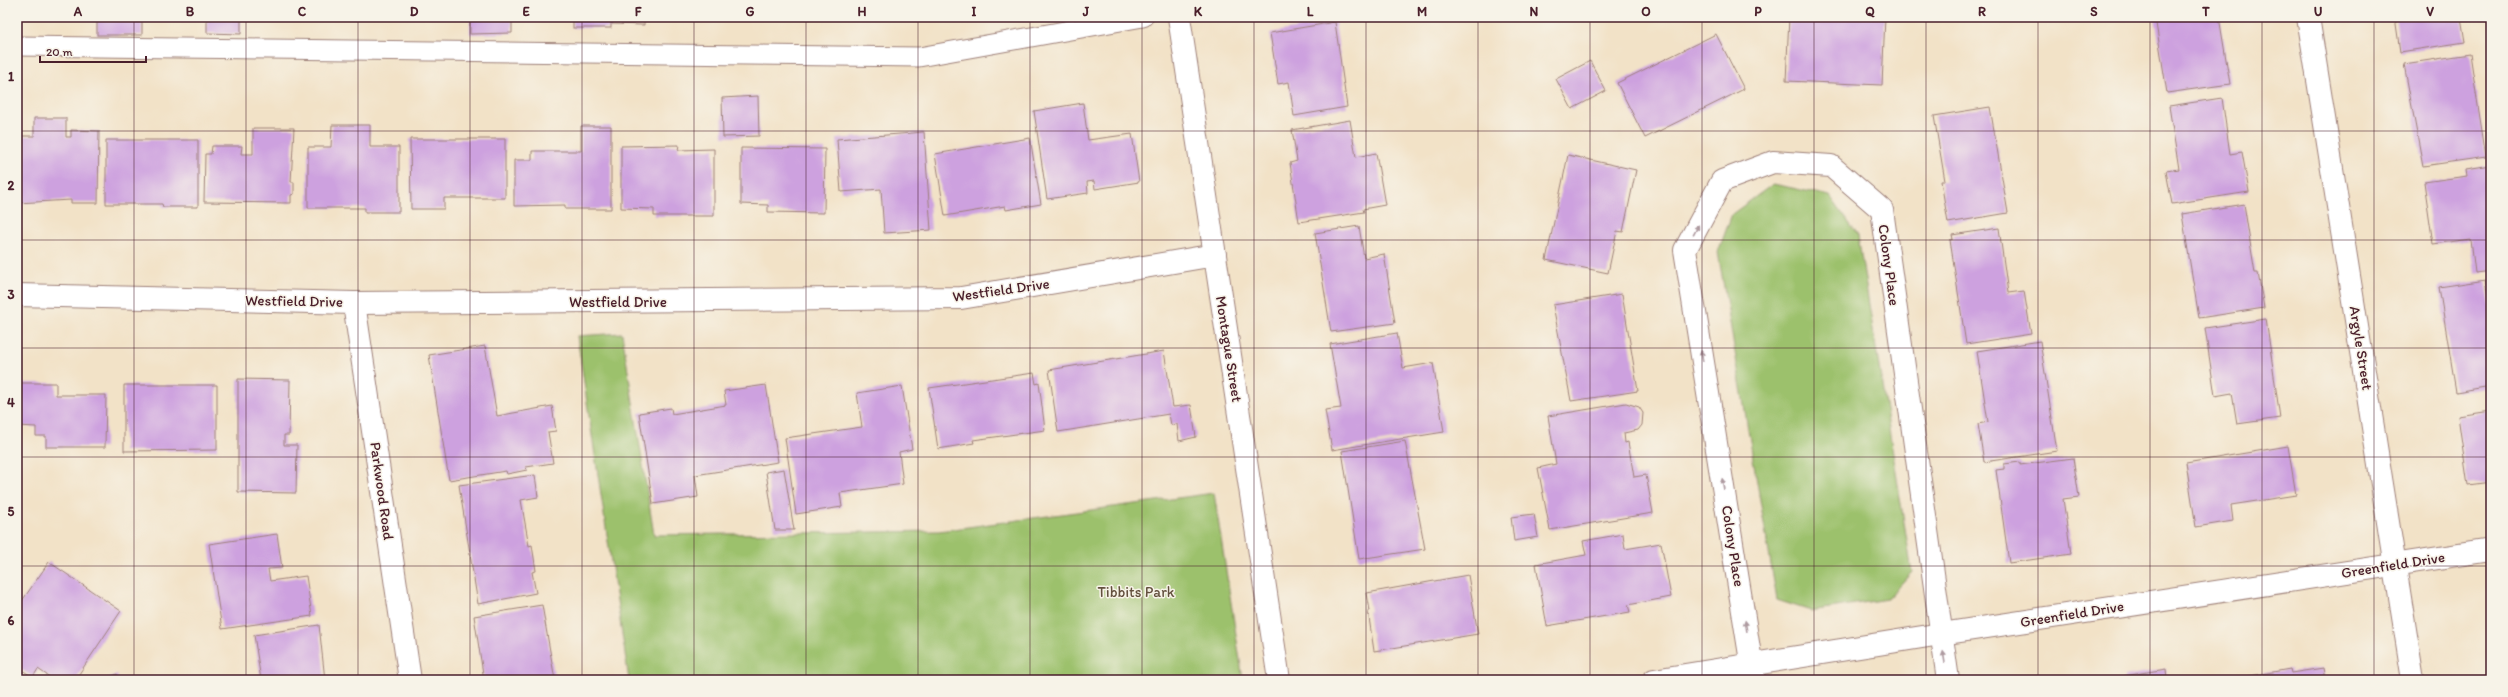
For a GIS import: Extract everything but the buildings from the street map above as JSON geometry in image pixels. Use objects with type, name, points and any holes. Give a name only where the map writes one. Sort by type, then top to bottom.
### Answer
[{"type":"street","name":"Montague Street","points":[[1179,17],[1279,680]]},
{"type":"street","name":"Argyle Street","points":[[2308,17],[2413,680]]},
{"type":"street","name":"Colony Place","points":[[1753,672],[1685,250],[1722,181],[1773,162],[1831,166],[1882,210],[1948,680]]},
{"type":"street","name":"Westfield Drive","points":[[17,295],[354,303],[961,298],[1215,255]]},
{"type":"street","name":"Parkwood Road","points":[[354,303],[410,680]]},
{"type":"street","name":"Greenfield Drive","points":[[1654,680],[1753,672],[1941,634],[2491,550]]},
{"type":"lane","points":[[17,46],[919,57],[1143,17]]},
{"type":"green space","points":[[1773,184],[1830,196],[1858,236],[1912,572],[1887,599],[1811,611],[1777,600],[1718,252],[1732,214]]},
{"type":"green space","name":"Tibbits Park","points":[[622,333],[654,535],[939,531],[1214,493],[1243,680],[629,680],[577,336]]}]
